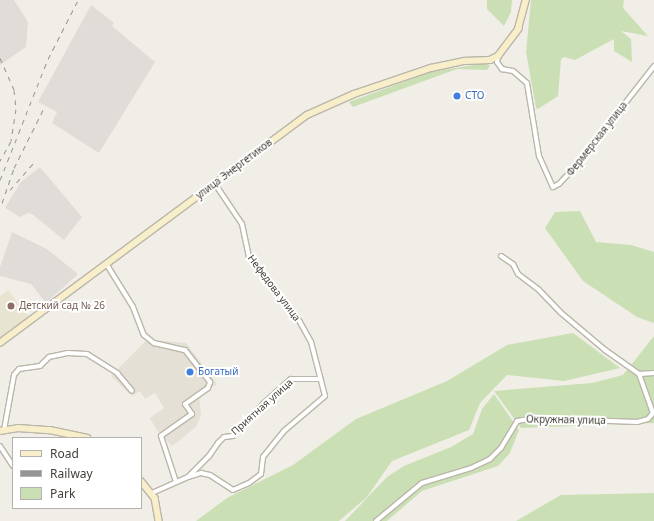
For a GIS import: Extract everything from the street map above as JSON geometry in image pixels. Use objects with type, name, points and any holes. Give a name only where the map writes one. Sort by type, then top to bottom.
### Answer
[{"type":"main road","points":[[498,59],[518,29],[526,0]]},
{"type":"main road","name":"улица Энергетиков","points":[[0,343],[313,112],[354,94],[431,68],[464,61],[498,59]]},
{"type":"main road","points":[[2,430],[18,428],[50,430],[82,437]]},
{"type":"main road","points":[[142,482],[152,493],[159,521]]},
{"type":"street","name":"Фермерская улица","points":[[498,59],[502,69],[513,71],[522,76],[527,83],[539,156],[553,187],[559,184],[576,166],[654,66]]},
{"type":"street","name":"Нефедова улица","points":[[188,477],[201,473],[210,475],[233,490],[249,483],[261,474],[263,457],[284,430],[325,396],[319,379],[308,335],[300,322],[249,258],[242,224],[215,184]]},
{"type":"street","points":[[501,256],[513,264],[518,274],[539,290],[566,317],[605,350],[639,374],[654,373]]},
{"type":"street","points":[[107,265],[133,307],[144,335],[154,343],[186,350],[210,382],[208,388],[185,404],[192,414],[161,436],[176,482]]},
{"type":"street","points":[[2,430],[14,375],[19,369],[40,366],[49,357],[68,353],[87,354],[117,373],[132,391]]},
{"type":"street","name":"Окружная улица","points":[[376,521],[422,483],[471,468],[490,459],[501,448],[517,421],[536,418],[636,422],[652,417],[653,413],[639,374]]},
{"type":"street","name":"Приятная улица","points":[[152,493],[188,477],[209,456],[224,437],[233,436],[264,403],[291,378],[306,378],[314,381],[319,379]]},
{"type":"street","points":[[0,446],[12,464]]},
{"type":"shaded area","points":[[0,0],[14,0],[28,22],[26,47],[0,65]]},
{"type":"shaded area","points":[[91,5],[114,23],[112,26],[155,62],[99,153],[52,123],[57,112],[38,102]]},
{"type":"shaded area","points":[[40,167],[82,217],[64,240],[32,214],[28,213],[20,217],[5,208],[20,183]]},
{"type":"shaded area","points":[[12,232],[47,249],[78,274],[46,303],[31,284],[0,276],[0,267]]},
{"type":"shaded area","name":"Детский сад № 26","points":[[8,290],[29,317],[0,339],[0,296]]},
{"type":"shaded area","points":[[154,340],[186,343],[217,384],[199,396],[201,415],[196,427],[172,446],[156,429],[150,418],[164,408],[155,393],[145,399],[140,391],[132,396],[111,376],[145,342]]},
{"type":"green space","points":[[487,0],[512,0],[511,12],[504,26],[487,9]]},
{"type":"green space","points":[[531,0],[624,0],[623,8],[648,36],[621,31],[631,39],[632,62],[614,51],[614,39],[575,60],[564,57],[561,59],[558,96],[538,109],[536,108],[526,52]]},
{"type":"green space","points":[[486,63],[490,66],[487,70],[457,69],[353,107],[349,102],[430,72]]},
{"type":"green space","points":[[580,211],[596,242],[631,245],[654,252],[654,323],[637,317],[583,281],[545,228],[555,212]]},
{"type":"green space","points":[[573,333],[620,368],[564,381],[507,375],[480,403],[469,430],[392,461],[367,497],[339,521],[196,521],[227,498],[293,465],[356,419],[447,381],[507,345]]},
{"type":"green space","points":[[654,336],[654,423],[521,428],[494,391],[592,383],[623,375]]},
{"type":"green space","points":[[494,394],[519,430],[510,453],[498,466],[422,491],[387,521],[345,521],[387,477],[404,466],[451,447],[473,434],[482,409]]},
{"type":"green space","points":[[654,493],[654,521],[516,521],[561,495]]},
{"type":"railway","points":[[0,180],[48,59],[78,0]]},
{"type":"railway","points":[[0,58],[14,90],[16,109],[11,141],[0,161]]},
{"type":"railway","points":[[2,203],[14,168],[45,106]]},
{"type":"railway","points":[[10,190],[34,162]]},
{"type":"place","name":"СТО","points":[[457,96]]},
{"type":"place","name":"Детский сад № 26","points":[[11,306]]},
{"type":"place","name":"Богатый","points":[[190,372]]}]
